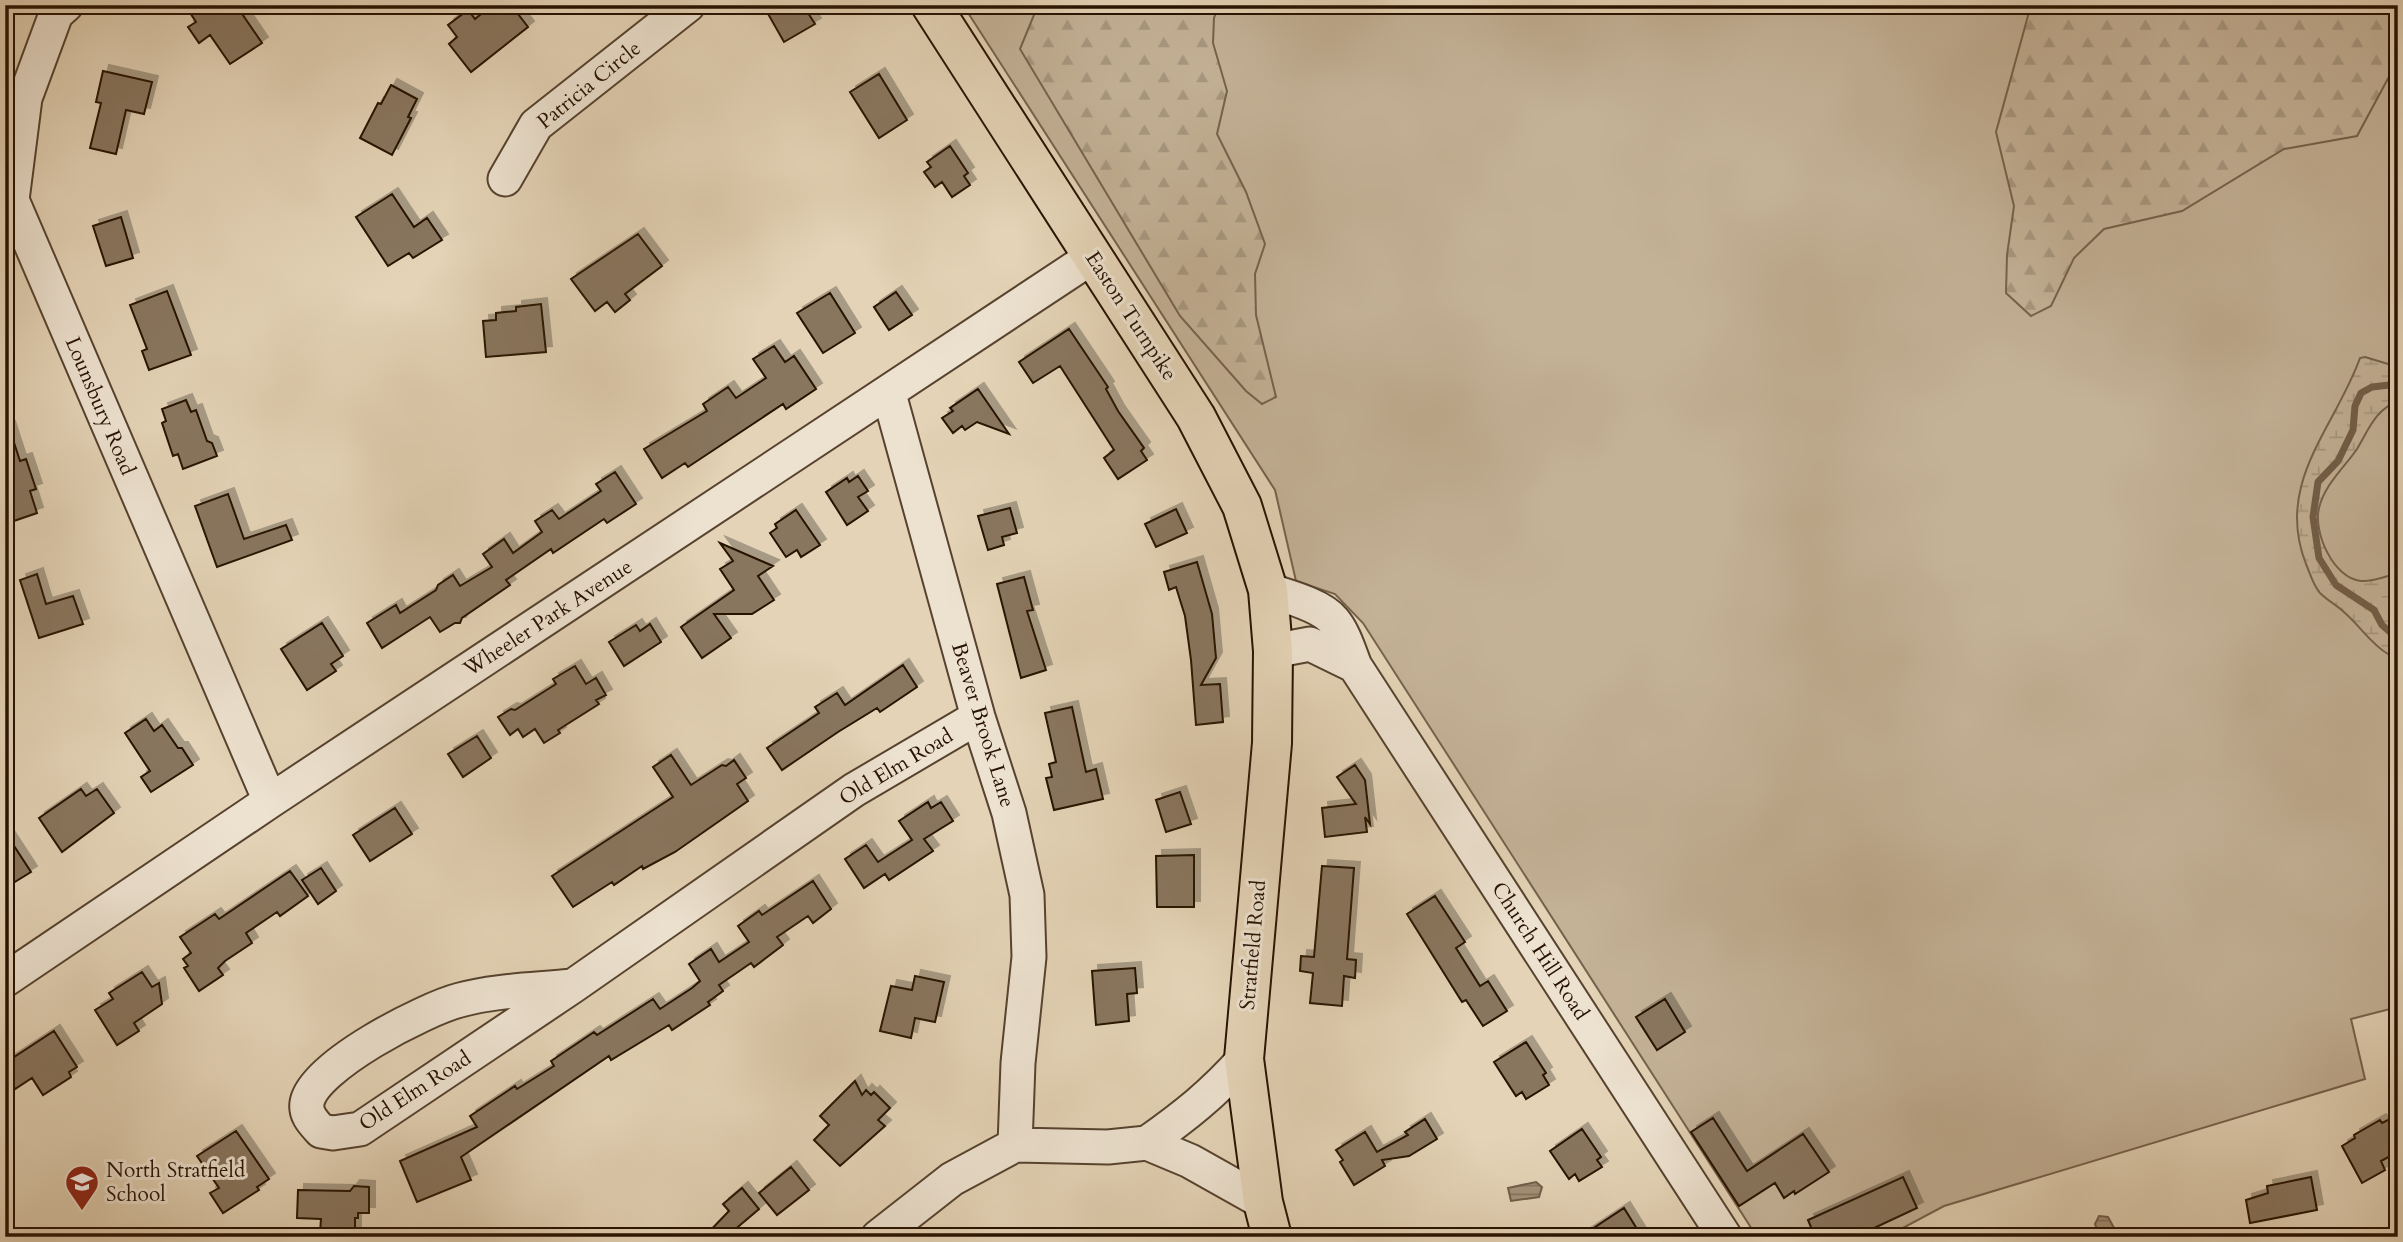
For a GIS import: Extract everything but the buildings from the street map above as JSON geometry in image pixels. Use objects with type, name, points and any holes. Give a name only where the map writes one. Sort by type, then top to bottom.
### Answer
[{"type":"main road","name":"Easton Turnpike","points":[[931,5],[1196,417],[1242,506],[1268,590],[1273,651]]},
{"type":"main road","name":"Stratfield Road","points":[[1267,1219],[1244,1059],[1272,743],[1273,651]]},
{"type":"street","name":"Lounsbury Road","points":[[65,5],[57,14],[25,98],[8,195],[270,801]]},
{"type":"street","name":"Patricia Circle","points":[[505,179],[536,125],[688,5]]},
{"type":"street","name":"Wheeler Park Avenue","points":[[5,980],[270,801],[1093,257]]},
{"type":"street","name":"Beaver Brook Lane","points":[[888,394],[978,717],[1009,813],[1027,895],[1029,957],[1018,1063],[1015,1145]]},
{"type":"street","name":"Church Hill Road","points":[[1268,590],[1300,601],[1332,618],[1345,640],[1355,666],[1725,1237]]},
{"type":"street","points":[[1273,651],[1310,644],[1355,666]]},
{"type":"street","name":"Old Elm Road","points":[[573,986],[462,999],[385,1032],[320,1082],[307,1104],[309,1116],[321,1131],[333,1133],[360,1129],[573,986],[854,790],[978,717]]},
{"type":"street","points":[[1147,1143],[1206,1099],[1244,1059]]},
{"type":"street","points":[[878,1237],[952,1179],[1015,1145],[1108,1147],[1147,1143],[1190,1161],[1267,1219]]},
{"type":"green space","points":[[963,5],[2398,5],[2398,1007],[2351,1019],[2365,1079],[1944,1206],[1886,1237],[1757,1237],[1363,623],[1335,594],[1296,581],[1275,490]]},
{"type":"green space","points":[[1038,5],[1219,5],[1214,18],[1213,43],[1227,91],[1217,134],[1246,192],[1265,244],[1255,274],[1256,315],[1276,397],[1262,404],[1246,391],[1180,316],[1020,49]]},
{"type":"green space","points":[[2031,5],[2398,5],[2398,60],[2357,136],[2284,149],[2182,211],[2104,229],[2074,258],[2051,306],[2031,316],[2006,293],[2007,255],[2014,206],[1996,132]]},
{"type":"green space","points":[[2365,357],[2398,367],[2398,401],[2378,415],[2357,449],[2330,484],[2322,499],[2318,518],[2322,541],[2342,572],[2361,581],[2398,573],[2398,653],[2388,654],[2318,590],[2306,564],[2298,535],[2297,507],[2302,482],[2360,358]]},
{"type":"shaded area","points":[[1536,1182],[1542,1187],[1539,1197],[1511,1201],[1508,1188]]},
{"type":"shaded area","points":[[2099,1216],[2108,1217],[2119,1237],[2100,1237],[2095,1224]]},
{"type":"waterway","points":[[2398,384],[2372,387],[2361,393],[2355,406],[2353,430],[2338,461],[2318,482],[2313,517],[2319,558],[2336,585],[2374,610],[2382,625],[2391,633],[2398,633]]},
{"type":"place","name":"North Stratfield School","points":[[82,1212]]}]
